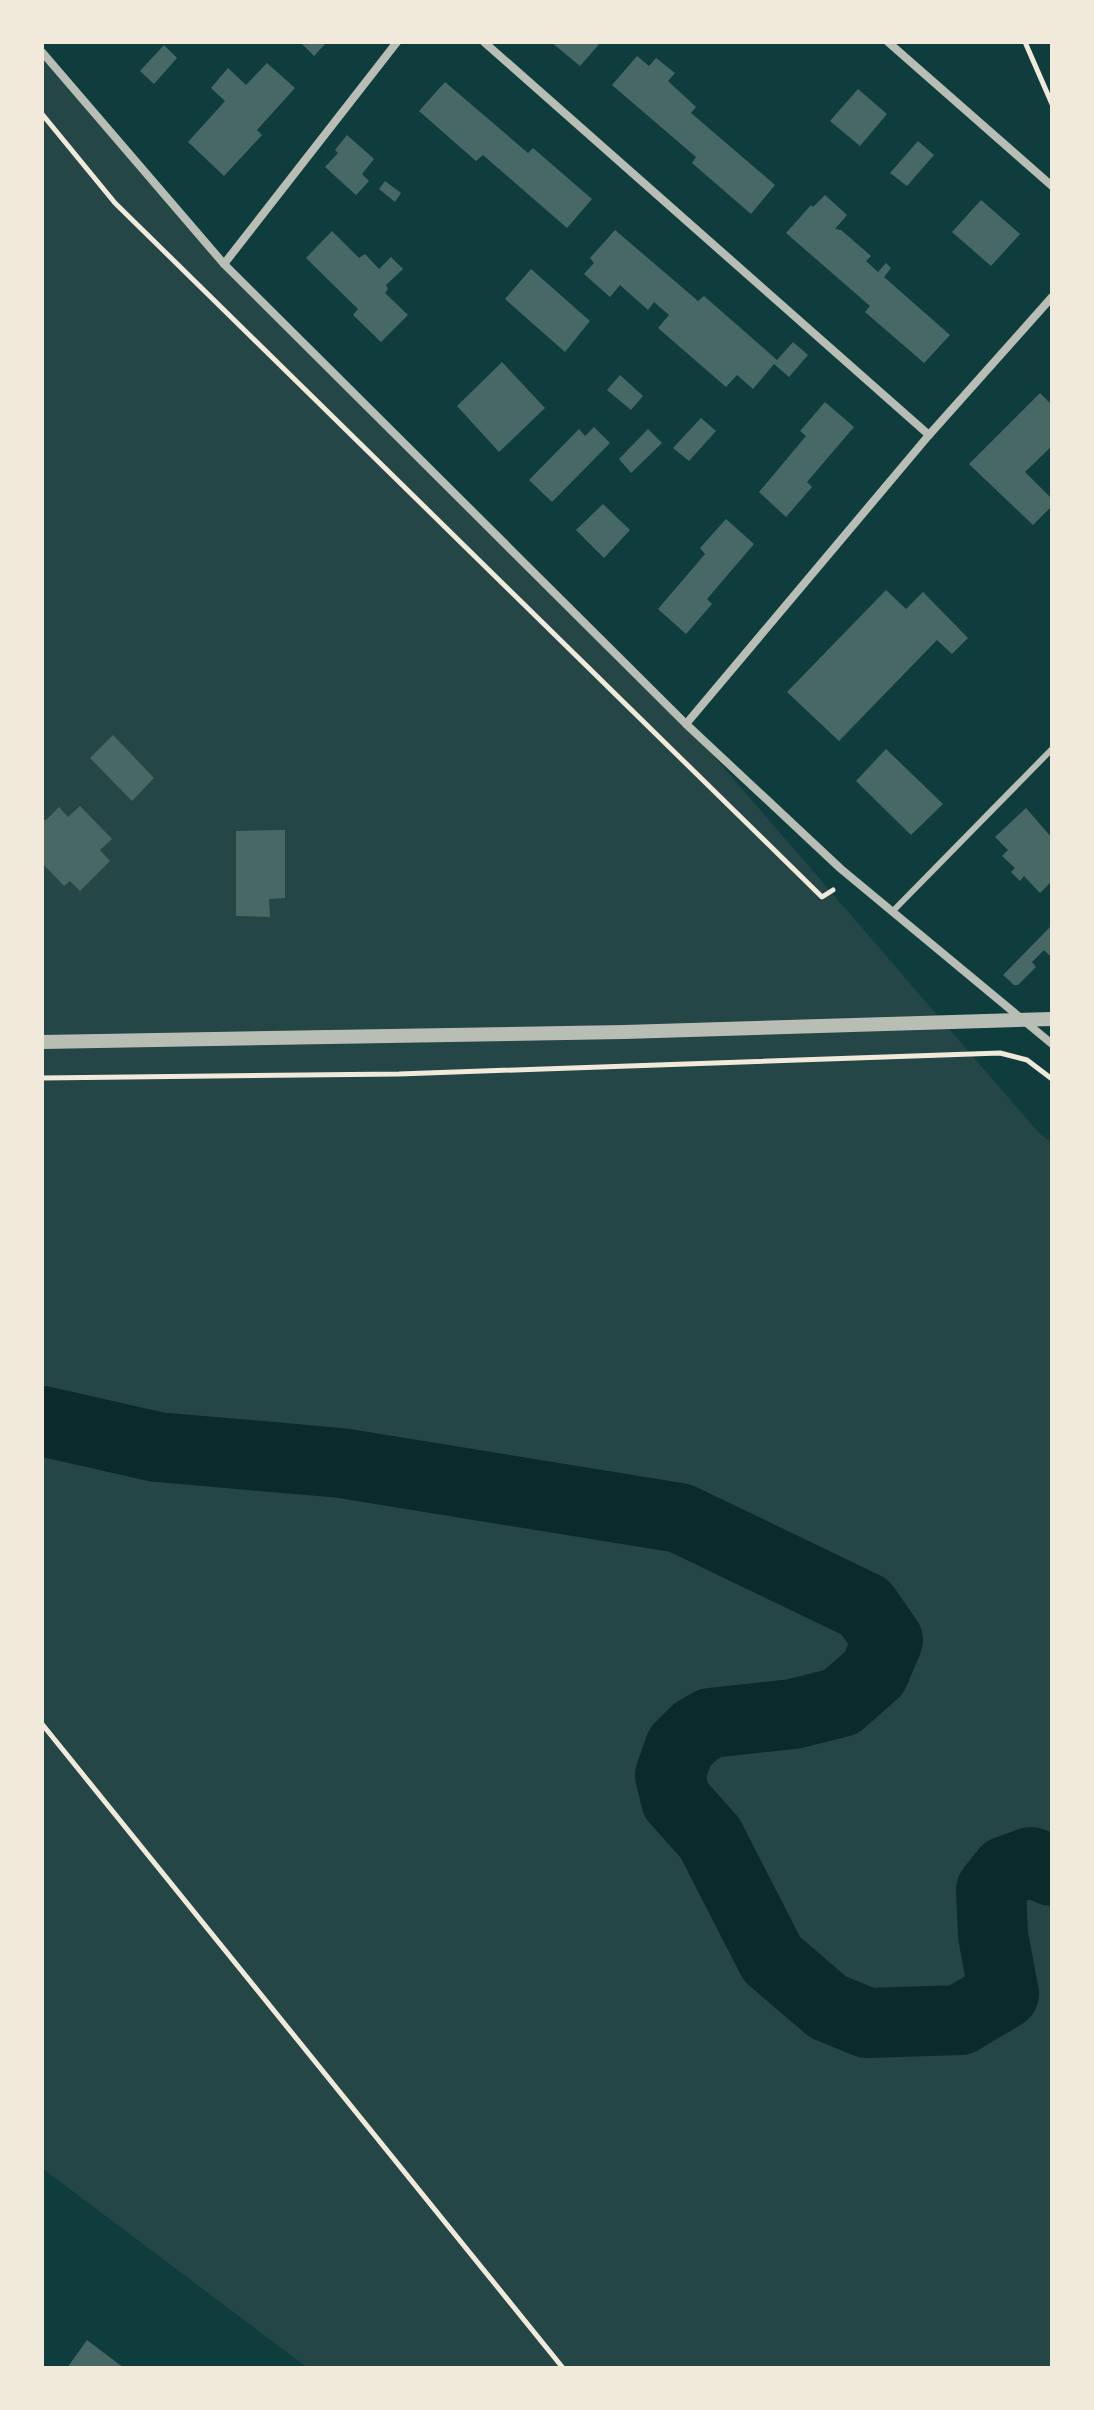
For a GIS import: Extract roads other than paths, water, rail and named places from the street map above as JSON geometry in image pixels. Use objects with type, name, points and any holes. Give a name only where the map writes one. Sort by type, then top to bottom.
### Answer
[{"type":"street","points":[[224,264],[397,42]]},
{"type":"street","points":[[484,42],[929,435]]},
{"type":"street","points":[[888,42],[1052,186]]},
{"type":"street","points":[[42,52],[224,264],[686,724],[852,878],[1052,1044]]},
{"type":"street","points":[[686,724],[929,435],[1052,297]]},
{"type":"street","points":[[42,1042],[624,1032],[1052,1019]]},
{"type":"lane","points":[[892,912],[1052,749]]},
{"type":"waterway","points":[[42,1421],[157,1447],[341,1463],[680,1518],[865,1607],[888,1640],[874,1673],[841,1702],[793,1714],[710,1723],[680,1747],[670,1775],[676,1800],[710,1838],[772,1959],[828,2007],[867,2023],[960,2020],[1004,1994],[993,1935],[991,1890],[1006,1871],[1031,1862],[1052,1871]]}]
